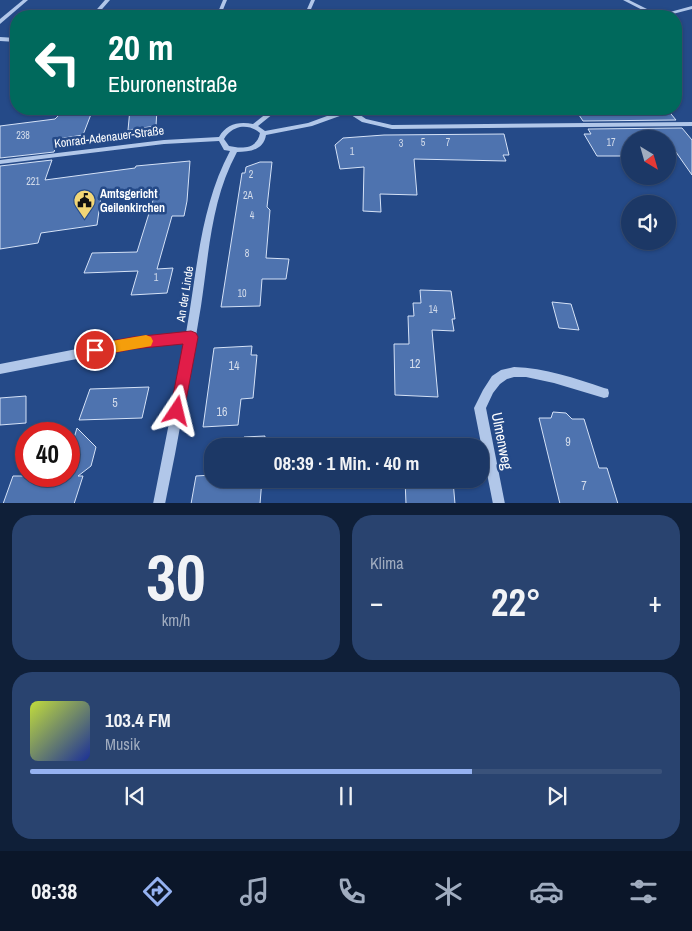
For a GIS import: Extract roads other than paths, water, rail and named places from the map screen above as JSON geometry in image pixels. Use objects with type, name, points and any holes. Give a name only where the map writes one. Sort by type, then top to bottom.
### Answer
[{"type":"street","points":[[14,10],[26,0]]},
{"type":"street","points":[[99,10],[108,0]]},
{"type":"street","points":[[625,0],[646,10]]},
{"type":"street","points":[[0,22],[10,14]]},
{"type":"street","points":[[268,115],[254,126],[263,133],[310,124],[334,115]]},
{"type":"street","points":[[357,115],[364,121],[392,127],[692,124]]},
{"type":"street","name":"Konrad-Adenauer-Straße","points":[[0,162],[154,143],[221,139],[224,132],[233,127],[254,126]]},
{"type":"street","points":[[221,139],[227,148],[234,150],[253,148],[261,141],[263,133]]},
{"type":"street","name":"An der Linde","points":[[159,503],[191,337],[214,194],[221,170],[234,150]]},
{"type":"street","points":[[0,369],[133,343],[191,337]]},
{"type":"street","name":"Ulmenweg","points":[[499,503],[480,408],[493,384],[503,374],[518,371],[558,379],[604,393]]},
{"type":"place","name":"Amtsgericht Geilenkirchen","points":[[84,220]]}]
